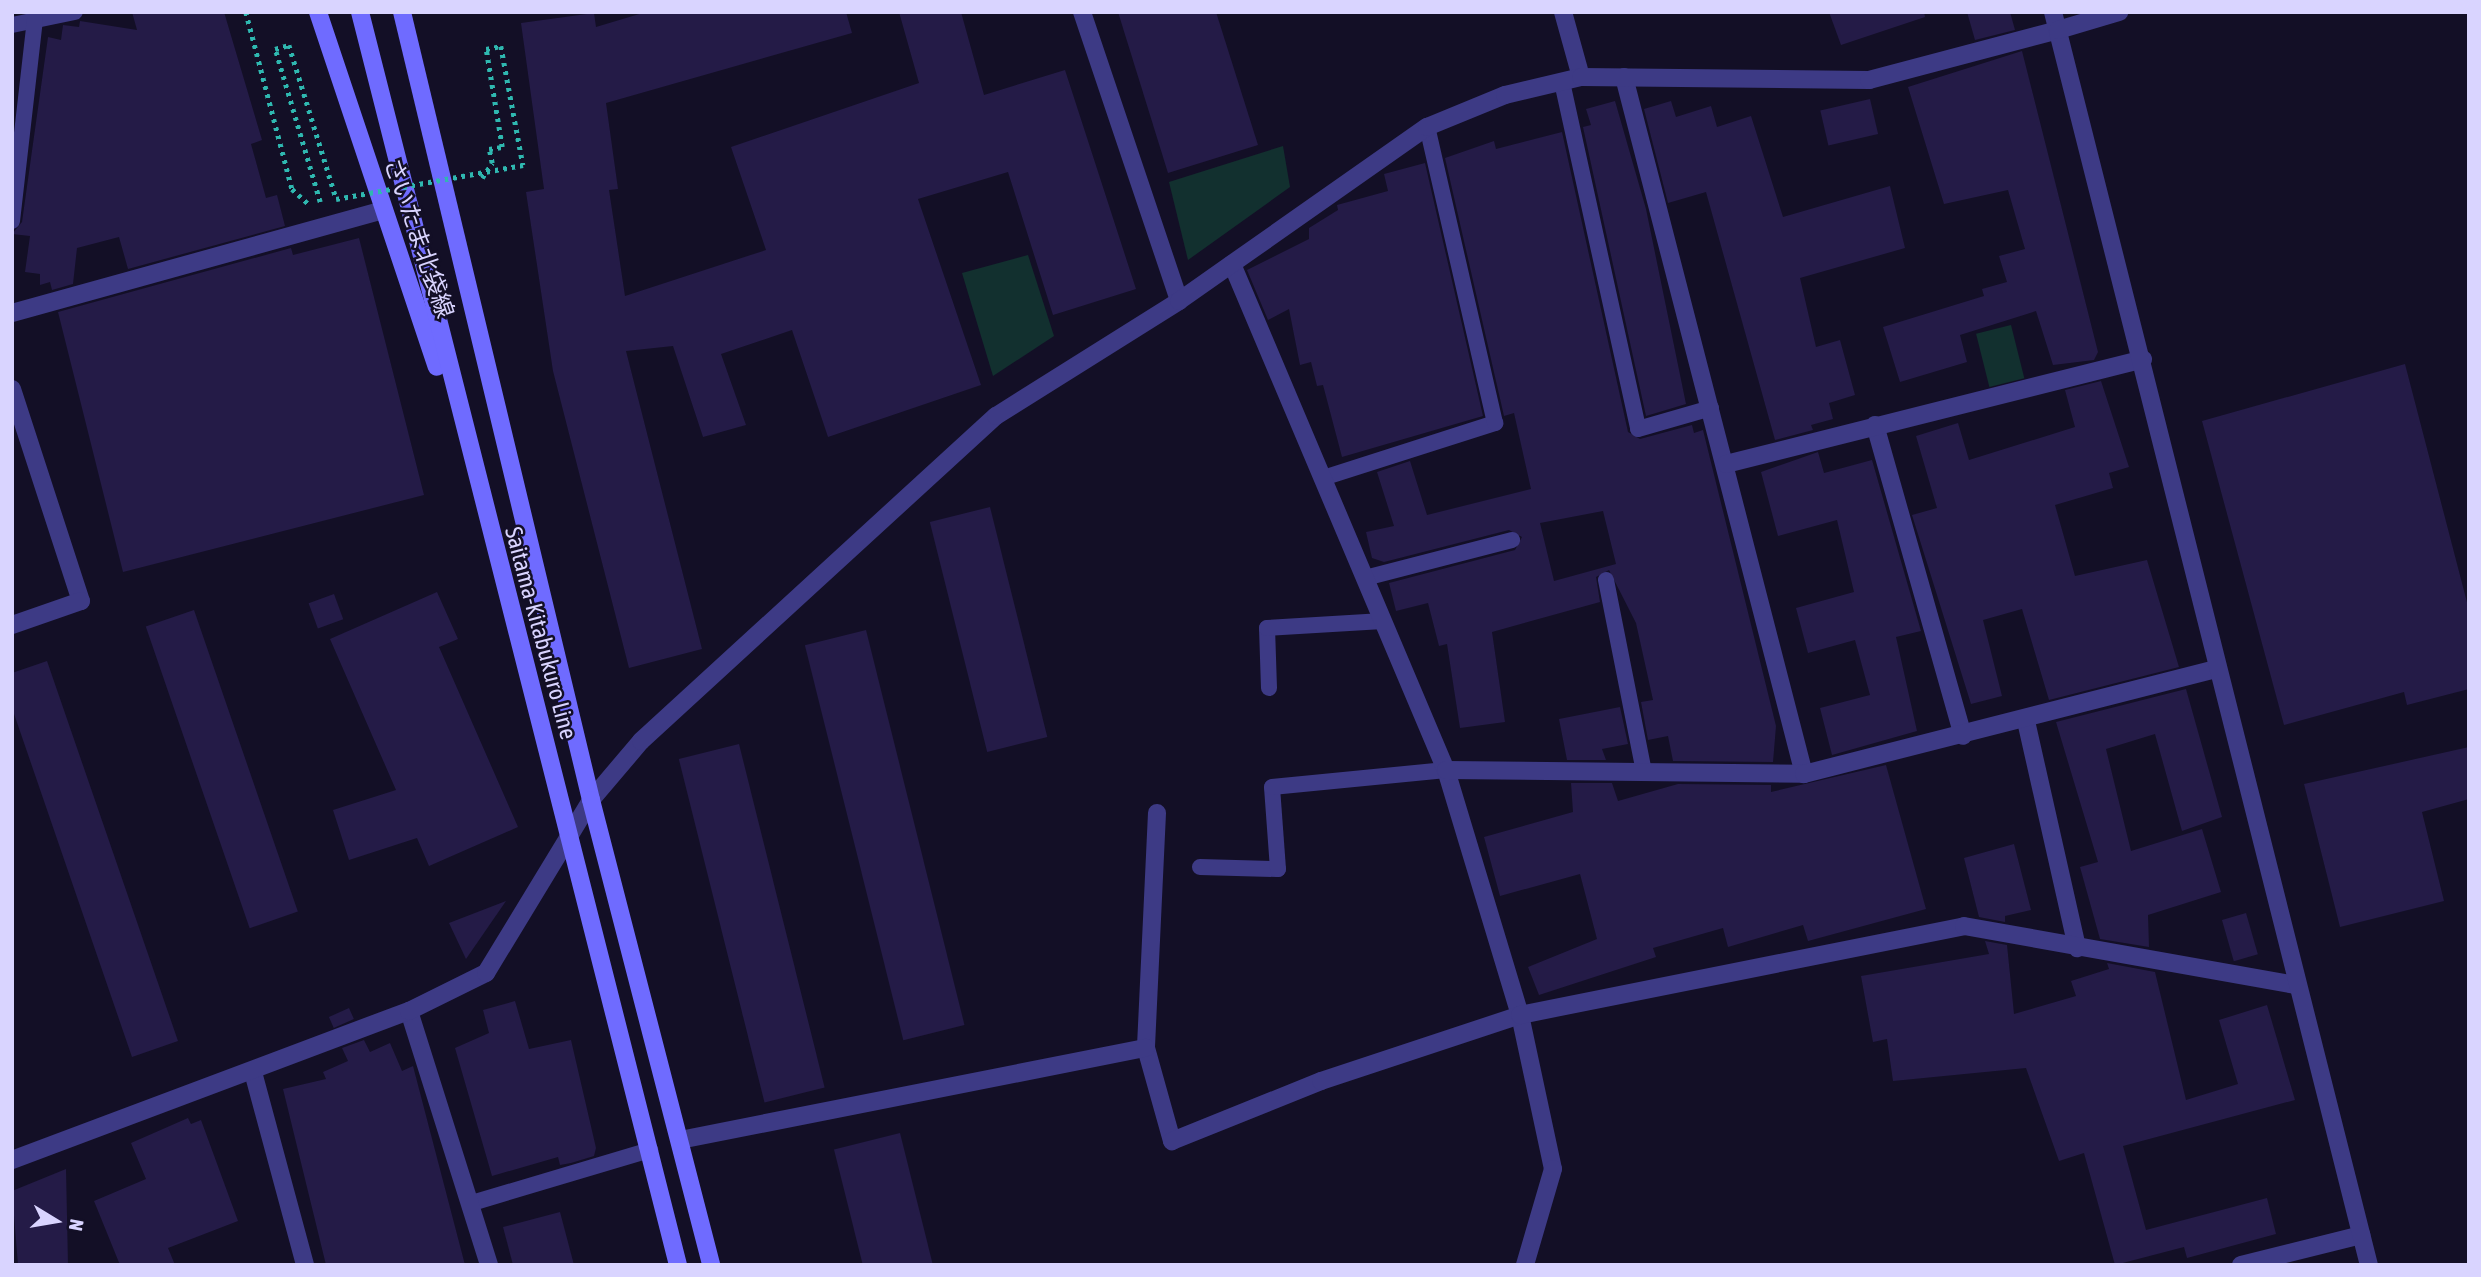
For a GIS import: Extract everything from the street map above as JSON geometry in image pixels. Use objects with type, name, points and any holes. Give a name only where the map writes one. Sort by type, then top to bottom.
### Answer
[{"type":"main road","name":"さいたま北袋線","points":[[318,12],[475,480]]},
{"type":"main road","name":"Saitama-Kitabukuro Line","points":[[360,12],[475,480],[678,1265]]},
{"type":"main road","name":"Saitama-Kitabukuro Line","points":[[403,14],[591,800],[710,1265]]},
{"type":"street","points":[[1082,12],[1179,301]]},
{"type":"street","points":[[1563,12],[1581,77]]},
{"type":"street","points":[[12,1160],[410,1011],[486,973],[591,800],[641,741],[996,416],[1179,301],[1427,127],[1505,96],[1581,77],[1869,80],[2056,21],[2119,12]]},
{"type":"street","points":[[2056,21],[2143,359],[2295,985],[2369,1265]]},
{"type":"street","points":[[1624,77],[1712,408],[1804,774]]},
{"type":"street","points":[[12,313],[384,210]]},
{"type":"street","points":[[1232,264],[1446,770],[1520,1015],[1553,1169],[1525,1265]]},
{"type":"street","points":[[1726,464],[2143,359]]},
{"type":"street","points":[[12,389],[81,601],[12,625]]},
{"type":"street","points":[[1875,425],[1963,736]]},
{"type":"street","points":[[1446,770],[1804,774],[2026,721],[2217,669]]},
{"type":"street","points":[[2026,721],[2077,948]]},
{"type":"street","points":[[1157,813],[1146,1048],[1172,1141],[1321,1081],[1520,1015],[1964,926],[2295,985]]},
{"type":"street","points":[[410,1011],[439,1119],[472,1203],[489,1265]]},
{"type":"street","points":[[680,1140],[1146,1048]]},
{"type":"street","points":[[253,1072],[304,1265]]},
{"type":"street","points":[[2241,1265],[2361,1235]]},
{"type":"lane","points":[[12,24],[75,12]]},
{"type":"lane","points":[[12,222],[35,20]]},
{"type":"lane","points":[[1562,82],[1638,429],[1712,408]]},
{"type":"lane","points":[[1323,478],[1494,423],[1427,127]]},
{"type":"lane","points":[[1365,578],[1512,540]]},
{"type":"lane","points":[[1606,580],[1644,772]]},
{"type":"lane","points":[[1269,688],[1267,628],[1383,621]]},
{"type":"lane","points":[[1200,867],[1278,869],[1272,787],[1446,770]]},
{"type":"lane","points":[[472,1203],[650,1150]]},
{"type":"path","points":[[246,12],[292,189],[316,210]]},
{"type":"path","points":[[313,178],[275,49],[289,45],[336,199],[523,165],[501,46],[486,49],[502,147],[489,149],[492,163],[482,178]]},
{"type":"green space","points":[[1283,146],[1290,187],[1188,260],[1169,182]]},
{"type":"green space","points":[[1028,255],[1054,336],[993,376],[962,273]]},
{"type":"green space","points":[[2011,325],[2024,378],[1989,387],[1976,334]]},
{"type":"building","points":[[132,12],[224,12],[262,140],[251,144],[266,198],[277,195],[285,226],[128,269],[119,237],[77,248],[73,284],[52,290],[50,282],[40,285],[40,274],[25,272],[30,236],[12,234],[22,222],[48,37],[61,40],[63,25],[79,27],[80,21],[137,30]]},
{"type":"building","points":[[646,12],[846,12],[852,33],[606,103],[618,189],[609,190],[625,296],[766,250],[731,147],[919,83],[899,12],[961,12],[984,95],[1065,70],[1136,289],[1053,315],[1008,172],[918,199],[981,385],[828,437],[792,330],[721,354],[746,425],[703,437],[673,346],[626,351],[702,649],[629,668],[553,371],[526,192],[544,189],[521,23],[594,13],[596,27]]},
{"type":"building","points":[[1118,12],[1216,12],[1258,145],[1168,173]]},
{"type":"building","points":[[1829,12],[1924,12],[1925,17],[1841,45]]},
{"type":"building","points":[[1967,12],[2010,12],[2015,30],[1975,40]]},
{"type":"building","points":[[2022,51],[2098,352],[2094,360],[2053,365],[2036,311],[1960,335],[1967,362],[1900,382],[1883,327],[1984,296],[1982,289],[2007,282],[1999,256],[2025,249],[2008,190],[1944,204],[1908,87]]},
{"type":"building","points":[[1870,99],[1878,134],[1828,146],[1820,110]]},
{"type":"building","points":[[1615,101],[1646,209],[1686,404],[1646,416],[1583,127],[1591,125],[1586,109]]},
{"type":"building","points":[[1671,101],[1676,117],[1711,106],[1717,127],[1751,116],[1783,217],[1890,186],[1905,248],[1800,278],[1816,347],[1840,340],[1855,395],[1829,403],[1833,419],[1811,425],[1813,430],[1775,440],[1706,192],[1668,203],[1644,109]]},
{"type":"building","points":[[1562,132],[1628,432],[1640,439],[1692,425],[1694,433],[1703,430],[1776,726],[1773,762],[1673,761],[1668,736],[1648,740],[1641,702],[1653,700],[1636,623],[1609,570],[1596,577],[1600,602],[1492,632],[1505,722],[1460,728],[1447,644],[1439,646],[1428,603],[1396,611],[1389,583],[1515,550],[1522,537],[1509,530],[1384,562],[1372,558],[1366,532],[1394,526],[1377,472],[1410,461],[1427,515],[1531,489],[1514,413],[1504,416],[1445,158],[1494,141],[1496,149]],"holes":[[[1603,511],[1616,564],[1554,581],[1540,523]]]},
{"type":"building","points":[[1425,163],[1483,416],[1342,457],[1323,385],[1317,386],[1311,362],[1300,365],[1289,309],[1268,320],[1247,270],[1309,239],[1309,228],[1338,210],[1337,205],[1388,191],[1384,174]]},
{"type":"building","points":[[359,238],[424,495],[123,572],[58,312],[291,248],[293,255]]},
{"type":"building","points":[[2405,364],[2469,610],[2469,689],[2407,705],[2404,692],[2284,725],[2202,421]]},
{"type":"building","points":[[2101,381],[2129,467],[2109,473],[2113,488],[2055,505],[2075,576],[2147,560],[2179,667],[2049,700],[2022,609],[1983,620],[2002,696],[1971,704],[1912,515],[1937,508],[1916,436],[1958,423],[1969,460],[2075,427],[2065,390]]},
{"type":"building","points":[[1818,452],[1824,473],[1872,460],[1921,631],[1896,637],[1917,731],[1832,755],[1820,708],[1870,695],[1855,640],[1808,653],[1796,608],[1854,592],[1837,520],[1778,536],[1761,472]]},
{"type":"building","points":[[990,507],[1047,737],[987,752],[930,522]]},
{"type":"building","points":[[437,592],[458,639],[439,647],[518,827],[429,866],[417,838],[349,860],[333,810],[396,790],[330,639]]},
{"type":"building","points":[[334,594],[343,619],[318,629],[309,603]]},
{"type":"building","points":[[194,610],[298,912],[250,928],[146,627]]},
{"type":"building","points":[[866,630],[964,1025],[903,1040],[805,645]]},
{"type":"building","points":[[47,661],[178,1041],[132,1057],[12,708],[12,673]]},
{"type":"building","points":[[2186,689],[2222,817],[2182,831],[2155,734],[2106,749],[2131,851],[2202,829],[2221,892],[2148,915],[2149,947],[2100,939],[2080,867],[2098,862],[2056,722]]},
{"type":"building","points":[[1620,707],[1628,744],[1602,749],[1606,760],[1567,760],[1559,719]]},
{"type":"building","points":[[739,744],[825,1087],[764,1102],[679,759]]},
{"type":"building","points":[[2469,747],[2469,799],[2422,812],[2444,901],[2340,927],[2304,784]]},
{"type":"building","points":[[1886,765],[1926,909],[1808,941],[1803,925],[1728,947],[1723,928],[1653,948],[1656,957],[1539,995],[1528,967],[1597,939],[1580,874],[1500,896],[1484,837],[1573,812],[1571,783],[1612,783],[1618,801],[1678,784],[1771,785],[1771,792]]},
{"type":"building","points":[[2014,844],[2031,910],[2005,916],[2005,922],[1979,917],[1964,858]]},
{"type":"building","points":[[506,901],[466,959],[449,923]]},
{"type":"building","points":[[2246,913],[2258,954],[2234,961],[2222,920]]},
{"type":"building","points":[[1985,941],[2007,945],[2014,1014],[2076,996],[2071,981],[2109,969],[2107,963],[2155,972],[2186,1100],[2238,1084],[2219,1020],[2267,1005],[2295,1100],[2123,1146],[2146,1230],[2267,1198],[2276,1234],[2187,1258],[2184,1247],[2115,1265],[2084,1153],[2059,1161],[2026,1068],[1893,1081],[1887,1039],[1873,1042],[1861,976],[1989,954]]},
{"type":"building","points":[[515,1001],[529,1049],[571,1040],[596,1148],[594,1156],[571,1163],[560,1165],[558,1157],[492,1176],[455,1048],[489,1033],[483,1010]]},
{"type":"building","points":[[349,1008],[354,1019],[334,1028],[329,1017]]},
{"type":"building","points":[[364,1040],[370,1052],[390,1043],[402,1071],[413,1066],[465,1265],[326,1265],[283,1089],[326,1079],[323,1072],[348,1061],[342,1048]]},
{"type":"building","points":[[188,1118],[191,1124],[201,1120],[238,1221],[168,1248],[175,1265],[120,1265],[94,1201],[146,1179],[131,1143]]},
{"type":"building","points":[[900,1133],[933,1265],[863,1265],[834,1149]]},
{"type":"building","points":[[66,1169],[68,1265],[18,1265],[12,1191]]},
{"type":"building","points":[[560,1212],[574,1265],[513,1265],[503,1227]]}]
